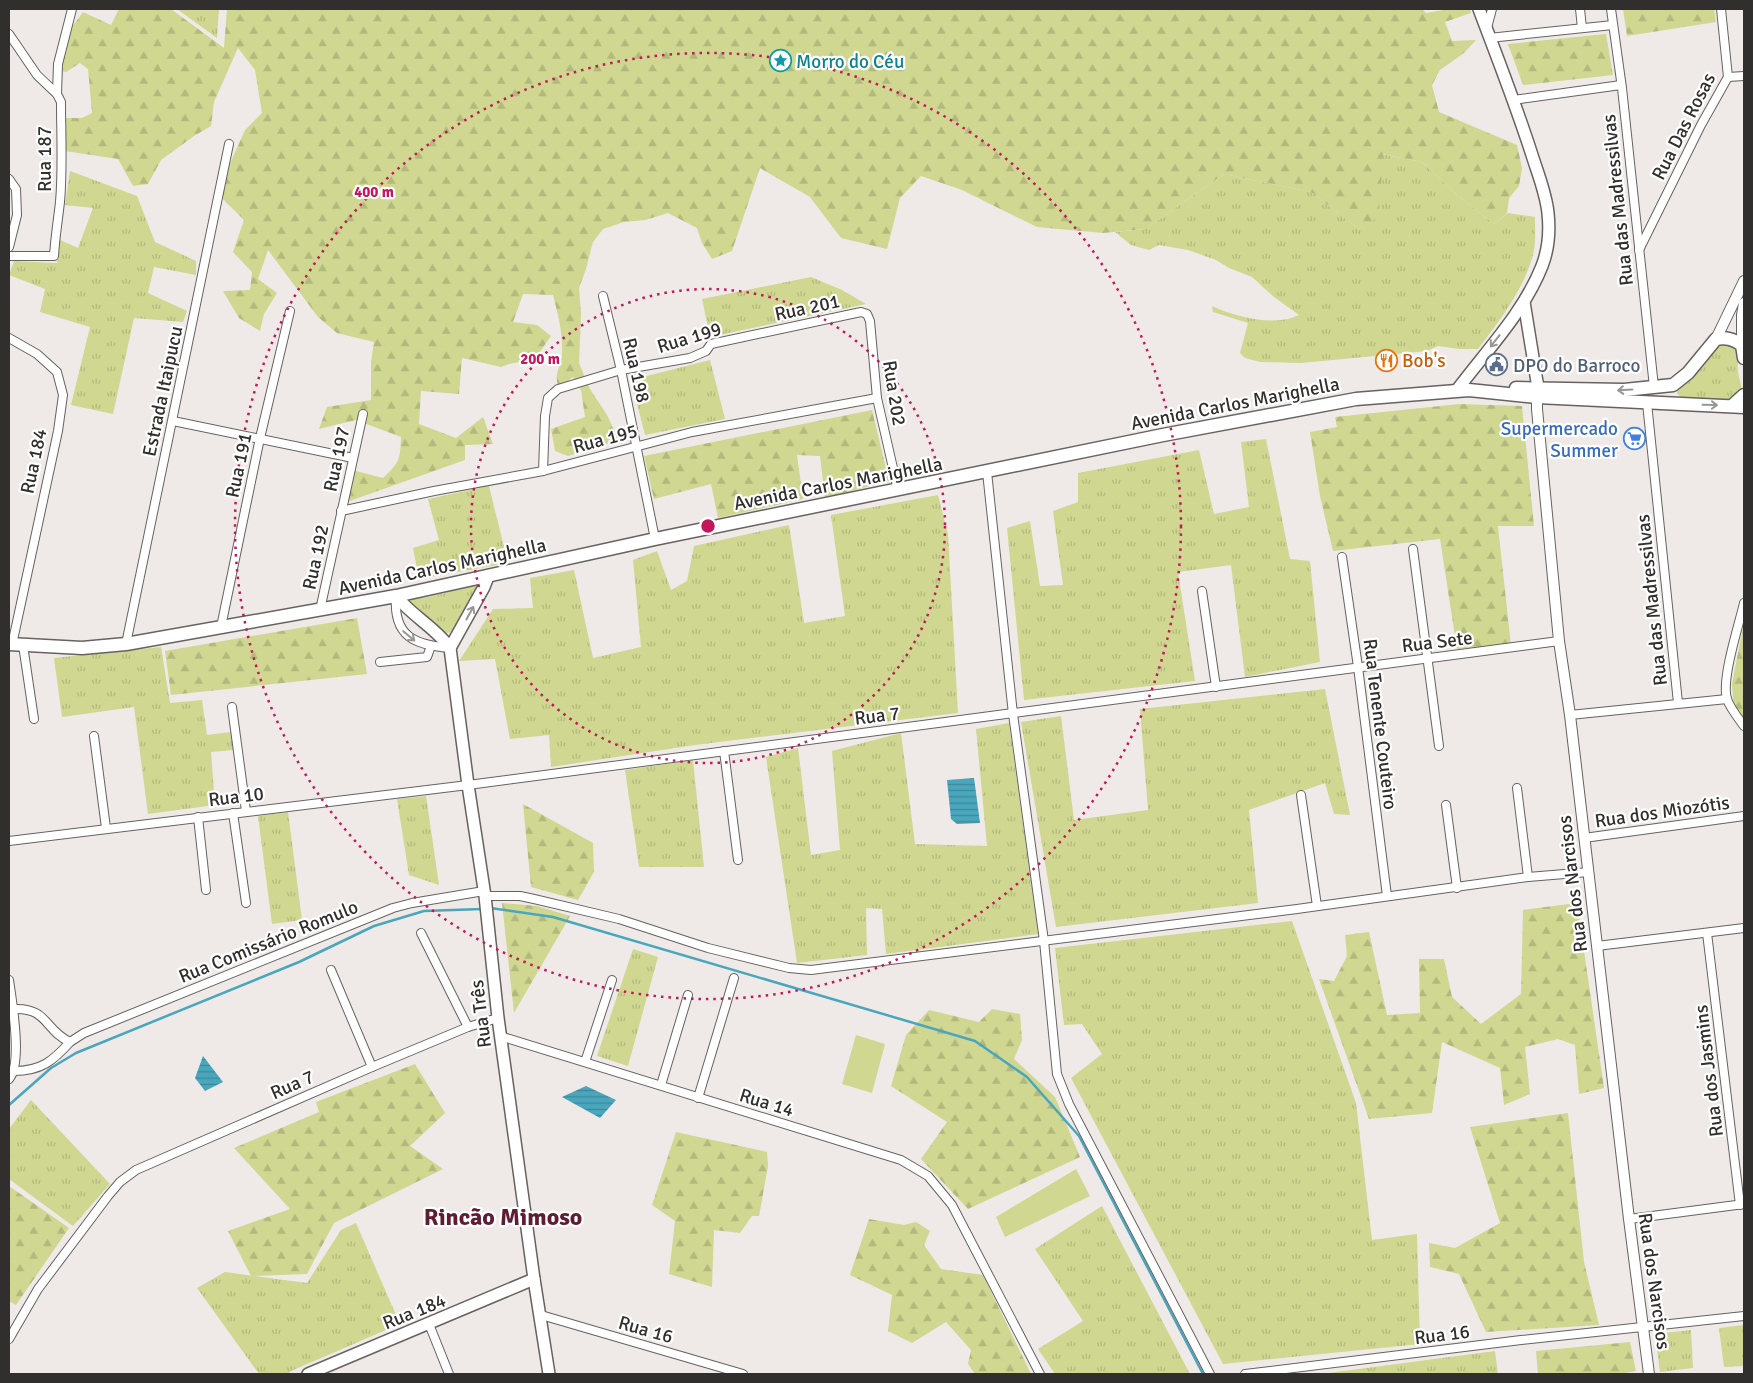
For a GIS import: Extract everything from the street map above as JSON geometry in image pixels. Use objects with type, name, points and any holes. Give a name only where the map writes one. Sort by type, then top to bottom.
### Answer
[{"type":"main road","points":[[1463,390],[1524,302],[1543,265],[1548,248],[1549,234],[1548,212],[1544,192],[1513,100],[1479,9]]},
{"type":"main road","points":[[1524,302],[1538,393]]},
{"type":"main road","points":[[1676,404],[1671,394],[1673,385],[1688,373],[1716,339],[1729,338],[1742,344],[1744,358]]},
{"type":"main road","name":"Avenida Carlos Marighella","points":[[1538,393],[1654,388],[1673,385]]},
{"type":"main road","name":"Avenida Carlos Marighella","points":[[15,645],[82,648],[126,644],[320,610],[396,596],[655,539],[1163,435],[1356,399],[1463,390],[1538,393],[1647,403],[1739,406]]},
{"type":"main road","points":[[1739,406],[1744,395]]},
{"type":"main road","points":[[396,596],[404,606],[444,639],[450,648],[480,595],[488,576]]},
{"type":"main road","name":"Rua Três","points":[[450,648],[485,893],[500,1036],[534,1279],[550,1374]]},
{"type":"main road","name":"Rua 184","points":[[308,1374],[534,1279]]},
{"type":"street","points":[[57,94],[58,64],[72,9]]},
{"type":"street","points":[[1492,9],[1488,33],[1613,25]]},
{"type":"street","points":[[1580,9],[1582,28]]},
{"type":"street","name":"Rua das Madressilvas","points":[[1610,9],[1622,85],[1654,388]]},
{"type":"street","name":"Rua Das Rosas","points":[[1639,252],[1701,125],[1728,77],[1720,9]]},
{"type":"street","points":[[9,34],[38,75],[57,94]]},
{"type":"street","points":[[1728,77],[1744,76]]},
{"type":"street","points":[[1513,100],[1622,85]]},
{"type":"street","name":"Rua 187","points":[[9,256],[54,256],[55,232],[60,203],[61,163],[61,102],[57,94]]},
{"type":"street","name":"Estrada Itaipucu","points":[[126,644],[229,144]]},
{"type":"street","points":[[9,178],[16,190],[17,215],[9,247]]},
{"type":"street","points":[[1716,339],[1741,295],[1744,281]]},
{"type":"street","name":"Rua 198","points":[[603,296],[621,370],[655,539]]},
{"type":"street","points":[[1742,344],[1744,303]]},
{"type":"street","name":"Rua 191","points":[[221,627],[260,438],[290,311]]},
{"type":"street","name":"Rua 202","points":[[854,313],[862,312],[867,314],[870,321],[877,398],[898,490]]},
{"type":"street","name":"Rua 201","points":[[767,332],[854,313]]},
{"type":"street","name":"Rua 199","points":[[621,370],[690,358],[706,352],[711,344],[767,332]]},
{"type":"street","name":"Rua 184","points":[[9,338],[37,354],[57,372],[63,395],[58,432],[15,645]]},
{"type":"street","points":[[543,471],[545,416],[548,398],[551,394],[570,384],[621,370]]},
{"type":"street","name":"Rua dos Narcisos","points":[[1538,393],[1536,409],[1559,641],[1570,715],[1649,1374]]},
{"type":"street","name":"Rua 195","points":[[341,511],[434,491],[543,471],[692,432],[877,398]]},
{"type":"street","name":"Rua das Madressilvas","points":[[1647,403],[1678,703]]},
{"type":"street","name":"Rua 197","points":[[341,511],[363,414]]},
{"type":"street","points":[[173,421],[353,458]]},
{"type":"street","points":[[986,472],[1013,714],[1044,941],[1057,1074],[1131,1224],[1210,1374]]},
{"type":"street","name":"Rua 192","points":[[320,610],[341,511]]},
{"type":"street","points":[[1413,549],[1439,746]]},
{"type":"street","name":"Rua Tenente Couteiro","points":[[1342,557],[1387,896]]},
{"type":"street","points":[[1202,591],[1216,687]]},
{"type":"street","points":[[396,596],[395,615],[403,630],[417,642],[450,648]]},
{"type":"street","points":[[1744,603],[1728,668],[1727,699],[1744,726]]},
{"type":"street","name":"Rua Sete","points":[[1289,678],[1559,641]]},
{"type":"street","points":[[15,645],[34,719]]},
{"type":"street","points":[[380,662],[427,657],[431,646]]},
{"type":"street","name":"Rua 7","points":[[468,784],[1289,678]]},
{"type":"street","points":[[1570,715],[1727,699]]},
{"type":"street","points":[[232,707],[246,811]]},
{"type":"street","points":[[94,736],[106,828]]},
{"type":"street","points":[[724,751],[738,860]]},
{"type":"street","name":"Rua 10","points":[[9,841],[468,784]]},
{"type":"street","points":[[1517,788],[1528,877]]},
{"type":"street","points":[[1301,795],[1316,906],[1528,877],[1589,872]]},
{"type":"street","points":[[1446,805],[1457,888]]},
{"type":"street","points":[[233,813],[246,903]]},
{"type":"street","name":"Rua dos Miozótis","points":[[1584,838],[1744,816]]},
{"type":"street","points":[[198,817],[206,890]]},
{"type":"street","name":"Rua Comissário Romulo","points":[[14,1071],[33,1070],[52,1059],[70,1042],[84,1034],[393,908],[412,903],[485,893],[520,896],[619,919],[708,948],[801,970],[1316,906]]},
{"type":"street","points":[[1597,946],[1744,928]]},
{"type":"street","points":[[421,933],[468,1027]]},
{"type":"street","name":"Rua dos Jasmins","points":[[1707,933],[1742,1205]]},
{"type":"street","points":[[330,970],[372,1067]]},
{"type":"street","points":[[698,1098],[734,978]]},
{"type":"street","points":[[9,980],[16,1060],[14,1071],[9,1079]]},
{"type":"street","points":[[585,1062],[612,980]]},
{"type":"street","points":[[661,1085],[688,995]]},
{"type":"street","points":[[13,1009],[36,1012],[58,1036],[70,1042]]},
{"type":"street","name":"Rua 7","points":[[9,1339],[38,1289],[120,1182],[143,1167],[372,1067],[468,1027],[498,1018]]},
{"type":"street","name":"Rua 14","points":[[500,1036],[901,1160],[928,1176],[952,1205],[1040,1374]]},
{"type":"street","points":[[1629,1219],[1742,1205]]},
{"type":"street","name":"Rua 16","points":[[541,1315],[743,1374]]},
{"type":"street","name":"Rua 16","points":[[1245,1374],[1744,1316]]},
{"type":"street","points":[[429,1324],[450,1374]]},
{"type":"green space","points":[[119,9],[171,9],[224,48],[227,9],[1422,9],[1426,13],[1449,9],[1470,9],[1471,13],[1445,22],[1452,41],[1476,40],[1464,53],[1440,70],[1432,85],[1439,112],[1517,145],[1522,168],[1519,186],[1509,198],[1507,213],[1494,224],[1456,194],[1422,162],[1383,154],[1379,216],[1360,230],[1311,192],[1224,174],[1145,229],[1103,233],[1037,227],[962,190],[921,176],[900,198],[887,249],[841,238],[810,197],[760,168],[732,251],[712,259],[702,243],[697,228],[668,213],[645,220],[624,222],[603,229],[593,242],[579,288],[581,314],[579,363],[590,389],[607,415],[619,440],[568,456],[555,451],[551,429],[585,417],[581,390],[573,377],[559,388],[557,383],[562,339],[553,295],[523,294],[513,322],[537,325],[551,336],[535,359],[501,367],[462,358],[459,394],[421,391],[419,424],[456,438],[483,417],[493,444],[465,445],[465,460],[344,503],[348,472],[356,467],[356,471],[383,478],[398,460],[401,437],[356,420],[319,429],[327,407],[371,400],[371,362],[374,342],[337,333],[318,317],[268,250],[258,279],[277,293],[264,314],[260,331],[239,318],[223,291],[250,290],[252,272],[233,252],[244,220],[217,193],[245,130],[262,113],[255,70],[238,48],[214,102],[211,126],[161,160],[148,184],[133,186],[118,159],[65,151],[62,118],[82,118],[92,113],[88,69],[80,63],[66,72],[61,71],[69,31],[83,12],[111,25]]},
{"type":"green space","points":[[177,9],[219,9],[217,38]]},
{"type":"green space","points":[[1623,9],[1714,9],[1716,22],[1627,36]]},
{"type":"green space","points":[[1606,34],[1613,75],[1523,85],[1508,44]]},
{"type":"green space","points":[[1382,154],[1422,162],[1456,194],[1494,224],[1508,213],[1535,217],[1534,251],[1529,268],[1510,305],[1478,349],[1438,346],[1427,351],[1301,363],[1260,362],[1245,358],[1240,353],[1248,323],[1213,312],[1212,306],[1232,314],[1255,319],[1279,320],[1299,315],[1274,297],[1252,277],[1229,268],[1216,260],[1188,250],[1159,245],[1149,250],[1131,245],[1115,232],[1145,229],[1224,174],[1311,192],[1360,230],[1379,215]]},
{"type":"green space","points":[[70,171],[137,196],[155,242],[196,261],[196,275],[154,267],[148,293],[187,311],[183,322],[134,318],[113,414],[71,405],[90,327],[40,312],[45,289],[9,275],[14,261],[57,263],[60,240],[78,248],[93,208],[65,205]]},
{"type":"green space","points":[[811,277],[842,290],[866,304],[710,337],[702,299]]},
{"type":"green space","points":[[1719,344],[1732,346],[1740,356],[1738,369],[1742,392],[1730,400],[1680,397],[1677,393],[1678,387],[1686,378],[1703,367],[1709,353]]},
{"type":"green space","points":[[710,360],[725,419],[645,435],[631,380]]},
{"type":"green space","points":[[1459,404],[1522,406],[1534,526],[1498,526],[1511,646],[1457,649],[1440,539],[1333,551],[1320,496],[1310,432],[1337,427],[1335,417]]},
{"type":"green space","points":[[872,410],[889,481],[825,498],[820,456],[797,455],[803,499],[718,518],[711,484],[654,499],[644,456]]},
{"type":"green space","points":[[1266,439],[1290,559],[1310,561],[1320,662],[1245,677],[1231,565],[1178,572],[1195,681],[1024,700],[1007,528],[1030,521],[1040,586],[1063,585],[1053,511],[1078,502],[1078,473],[1199,450],[1214,514],[1249,507],[1241,442]]},
{"type":"green space","points":[[489,486],[508,563],[419,579],[413,548],[439,540],[428,499]]},
{"type":"green space","points":[[938,495],[948,534],[958,713],[695,745],[551,767],[549,735],[510,739],[495,659],[459,661],[493,609],[533,608],[530,578],[574,570],[593,658],[641,647],[633,560],[657,551],[671,590],[687,581],[694,546],[789,525],[804,623],[845,616],[831,515]]},
{"type":"green space","points":[[478,583],[479,587],[454,632],[445,633],[410,604],[411,600],[415,597],[423,598],[446,593],[453,588]]},
{"type":"green space","points":[[357,618],[367,674],[171,695],[165,651]]},
{"type":"green space","points":[[1744,622],[1744,724],[1734,711],[1732,684]]},
{"type":"green space","points":[[161,647],[170,703],[202,700],[207,735],[231,732],[234,750],[211,752],[215,805],[148,814],[134,707],[62,717],[54,658]]},
{"type":"green space","points":[[1325,689],[1350,815],[1334,814],[1325,783],[1249,810],[1258,903],[1056,927],[1021,722],[1061,716],[1074,820],[1148,810],[1140,709]]},
{"type":"green space","points":[[1009,723],[1038,934],[886,954],[882,909],[866,908],[867,955],[797,963],[766,757],[798,748],[811,855],[840,850],[832,751],[901,733],[915,844],[987,846],[976,729]]},
{"type":"green space","points":[[693,760],[704,867],[639,867],[625,770]]},
{"type":"green space","points":[[426,796],[439,885],[409,875],[397,799]]},
{"type":"green space","points":[[523,804],[593,843],[594,872],[578,900],[531,887]]},
{"type":"green space","points":[[288,812],[302,920],[272,924],[258,816]]},
{"type":"green space","points":[[502,903],[537,906],[570,916],[514,1013]]},
{"type":"green space","points":[[1577,903],[1604,1088],[1579,1094],[1575,1045],[1558,1039],[1525,1047],[1530,1094],[1504,1105],[1500,1068],[1442,1042],[1432,1113],[1369,1119],[1319,979],[1334,981],[1347,956],[1345,935],[1369,932],[1387,1015],[1420,1013],[1419,959],[1444,959],[1452,997],[1481,1024],[1521,994],[1523,910]]},
{"type":"green space","points":[[1292,921],[1356,1103],[1372,1240],[1417,1234],[1420,1344],[1223,1364],[1071,1078],[1102,1054],[1082,1024],[1064,1025],[1055,948]]},
{"type":"green space","points":[[633,949],[658,957],[628,1066],[597,1056]]},
{"type":"green space","points":[[992,1009],[1020,1014],[1022,1040],[1014,1059],[1055,1097],[1080,1157],[968,1209],[921,1159],[947,1122],[891,1086],[906,1035],[929,1010],[979,1022]]},
{"type":"green space","points":[[856,1035],[885,1044],[872,1093],[842,1084]]},
{"type":"green space","points":[[415,1064],[445,1113],[410,1146],[443,1169],[334,1223],[307,1274],[251,1276],[228,1231],[290,1209],[234,1148],[319,1112],[316,1102]]},
{"type":"green space","points":[[31,1100],[110,1184],[73,1226],[9,1179],[9,1129]]},
{"type":"green space","points":[[1568,1113],[1584,1262],[1599,1325],[1486,1332],[1459,1274],[1430,1267],[1429,1243],[1455,1248],[1500,1223],[1470,1127]]},
{"type":"green space","points":[[676,1132],[767,1152],[768,1166],[759,1216],[752,1216],[740,1233],[714,1230],[712,1287],[669,1274],[675,1221],[652,1205]]},
{"type":"green space","points":[[1076,1169],[1090,1196],[1005,1237],[996,1217]]},
{"type":"green space","points":[[9,1186],[69,1228],[16,1305],[9,1301]]},
{"type":"green space","points":[[1102,1206],[1190,1374],[1055,1374],[1038,1349],[1083,1321],[1035,1249]]},
{"type":"green space","points":[[869,1219],[904,1225],[916,1222],[930,1231],[924,1245],[941,1269],[983,1275],[1031,1374],[975,1374],[968,1364],[971,1350],[946,1322],[912,1343],[888,1331],[892,1295],[850,1275]]},
{"type":"green space","points":[[356,1223],[400,1324],[291,1371],[288,1374],[259,1374],[197,1288],[225,1272],[307,1283],[341,1230]]},
{"type":"green space","points":[[1744,1325],[1744,1366],[1724,1367],[1719,1328]]},
{"type":"green space","points":[[1691,1330],[1693,1368],[1660,1372],[1655,1334]]},
{"type":"green space","points":[[1630,1342],[1636,1371],[1619,1374],[1538,1374],[1536,1351]]},
{"type":"green space","points":[[1495,1351],[1498,1374],[1321,1374]]},
{"type":"water","points":[[974,778],[980,823],[957,824],[951,819],[947,780]]},
{"type":"water","points":[[203,1056],[223,1082],[205,1091],[195,1078]]},
{"type":"water","points":[[586,1086],[616,1100],[600,1118],[562,1097]]},
{"type":"waterway","points":[[490,908],[553,917],[975,1041],[1027,1077],[1079,1136],[1203,1374]]},
{"type":"waterway","points":[[9,1105],[51,1068],[76,1053],[299,962],[374,926],[424,911],[482,909]]},
{"type":"place","name":"Morro do Céu","points":[[780,61]]},
{"type":"place","name":"Bob's","points":[[1386,360]]},
{"type":"place","name":"DPO do Barroco","points":[[1497,365]]},
{"type":"place","name":"Supermercado Summer","points":[[1634,439]]},
{"type":"district","name":"Rincão Mimoso","points":[[503,1217]]}]
